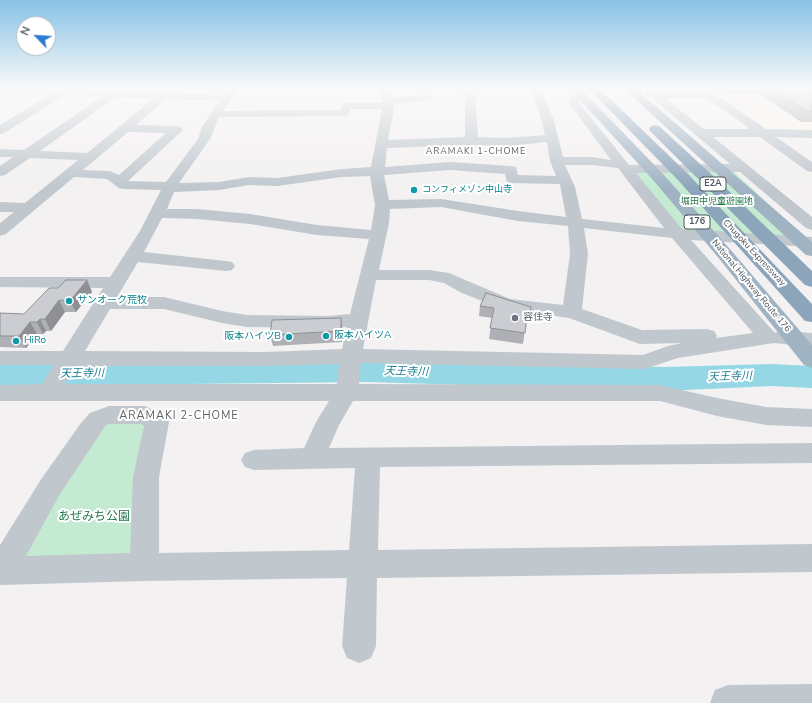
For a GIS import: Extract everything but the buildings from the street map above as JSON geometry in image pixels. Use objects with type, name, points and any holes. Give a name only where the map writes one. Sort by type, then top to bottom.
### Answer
[{"type":"highway","name":"National Highway Route 176","points":[[601,122],[659,178],[789,330],[812,360]]},
{"type":"highway","name":"Chugoku Expressway","points":[[627,122],[683,177],[812,316]]},
{"type":"highway","name":"Chugoku Expressway","points":[[646,122],[706,177],[812,281]]},
{"type":"highway","points":[[666,122],[812,251]]},
{"type":"highway","points":[[680,122],[812,237]]},
{"type":"street","points":[[0,130],[13,122]]},
{"type":"street","points":[[0,172],[73,122]]},
{"type":"street","points":[[0,231],[133,122]]},
{"type":"street","points":[[50,390],[133,256],[158,212],[169,187],[204,139],[211,122]]},
{"type":"street","points":[[316,457],[318,445],[328,422],[337,392],[351,356],[378,235],[383,205],[380,194],[378,170],[384,122]]},
{"type":"street","points":[[471,122],[471,141]]},
{"type":"street","points":[[548,122],[557,161],[568,187],[575,221],[579,254],[572,312]]},
{"type":"street","points":[[589,122],[677,234],[768,338]]},
{"type":"street","points":[[687,122],[703,133],[812,225]]},
{"type":"street","points":[[747,122],[812,168]]},
{"type":"street","points":[[119,182],[177,130],[126,128]]},
{"type":"street","points":[[703,133],[812,134]]},
{"type":"street","points":[[381,144],[471,141],[507,142],[551,138]]},
{"type":"street","points":[[0,153],[91,156]]},
{"type":"street","points":[[557,161],[592,161],[624,167],[744,168]]},
{"type":"street","points":[[70,173],[110,175],[124,185],[169,187],[219,186],[248,181],[277,182],[342,173],[378,170],[409,170],[443,166],[483,167],[511,170],[512,179],[564,180]]},
{"type":"street","points":[[383,205],[441,203],[518,216],[575,221],[677,234],[812,242]]},
{"type":"street","points":[[0,207],[29,208]]},
{"type":"street","points":[[794,209],[812,210]]},
{"type":"street","points":[[158,212],[250,219],[317,230],[378,235]]},
{"type":"street","points":[[133,256],[202,259],[226,266]]},
{"type":"street","points":[[369,275],[429,275],[449,278],[469,289],[507,304],[572,312],[640,337],[696,336],[812,340]]},
{"type":"street","points":[[0,282],[116,283]]},
{"type":"street","points":[[103,303],[164,303],[222,318],[247,321],[329,322],[358,320]]},
{"type":"street","points":[[0,393],[50,390],[337,392],[652,377],[675,351],[768,338]]},
{"type":"street","points":[[0,358],[250,359],[351,356],[652,377],[717,407],[809,423]]},
{"type":"street","points":[[261,407],[319,399],[337,392]]},
{"type":"street","points":[[0,571],[51,486],[90,430],[98,419],[109,415],[145,415],[157,422],[146,477],[144,567]]},
{"type":"street","points":[[254,460],[316,457],[812,453]]},
{"type":"street","points":[[359,646],[368,457]]},
{"type":"street","points":[[0,571],[144,567],[812,558]]},
{"type":"street","points":[[728,703],[812,702]]},
{"type":"shaded area","points":[[752,122],[812,122],[812,131],[766,131]]},
{"type":"green space","name":"堀田中児童遊園地","points":[[731,169],[807,240],[682,233],[632,171]]},
{"type":"green space","name":"あぜみち公園","points":[[110,421],[144,423],[140,553],[20,564],[95,431]]},
{"type":"waterway","name":"天王寺川","points":[[0,375],[368,371],[665,379],[771,375],[812,377]]},
{"type":"place","name":"コンフィメゾン中山寺","points":[[414,190]]},
{"type":"place","name":"サンオーク荒牧","points":[[69,301]]},
{"type":"place","name":"容住寺","points":[[515,318]]},
{"type":"place","name":"阪本ハイツA","points":[[326,336]]},
{"type":"place","name":"阪本ハイツB","points":[[289,337]]},
{"type":"place","name":"HiRo","points":[[16,341]]},
{"type":"district","name":"ARAMAKI 1-CHOME","points":[[476,152]]},
{"type":"district","name":"ARAMAKI 2-CHOME","points":[[179,416]]}]
